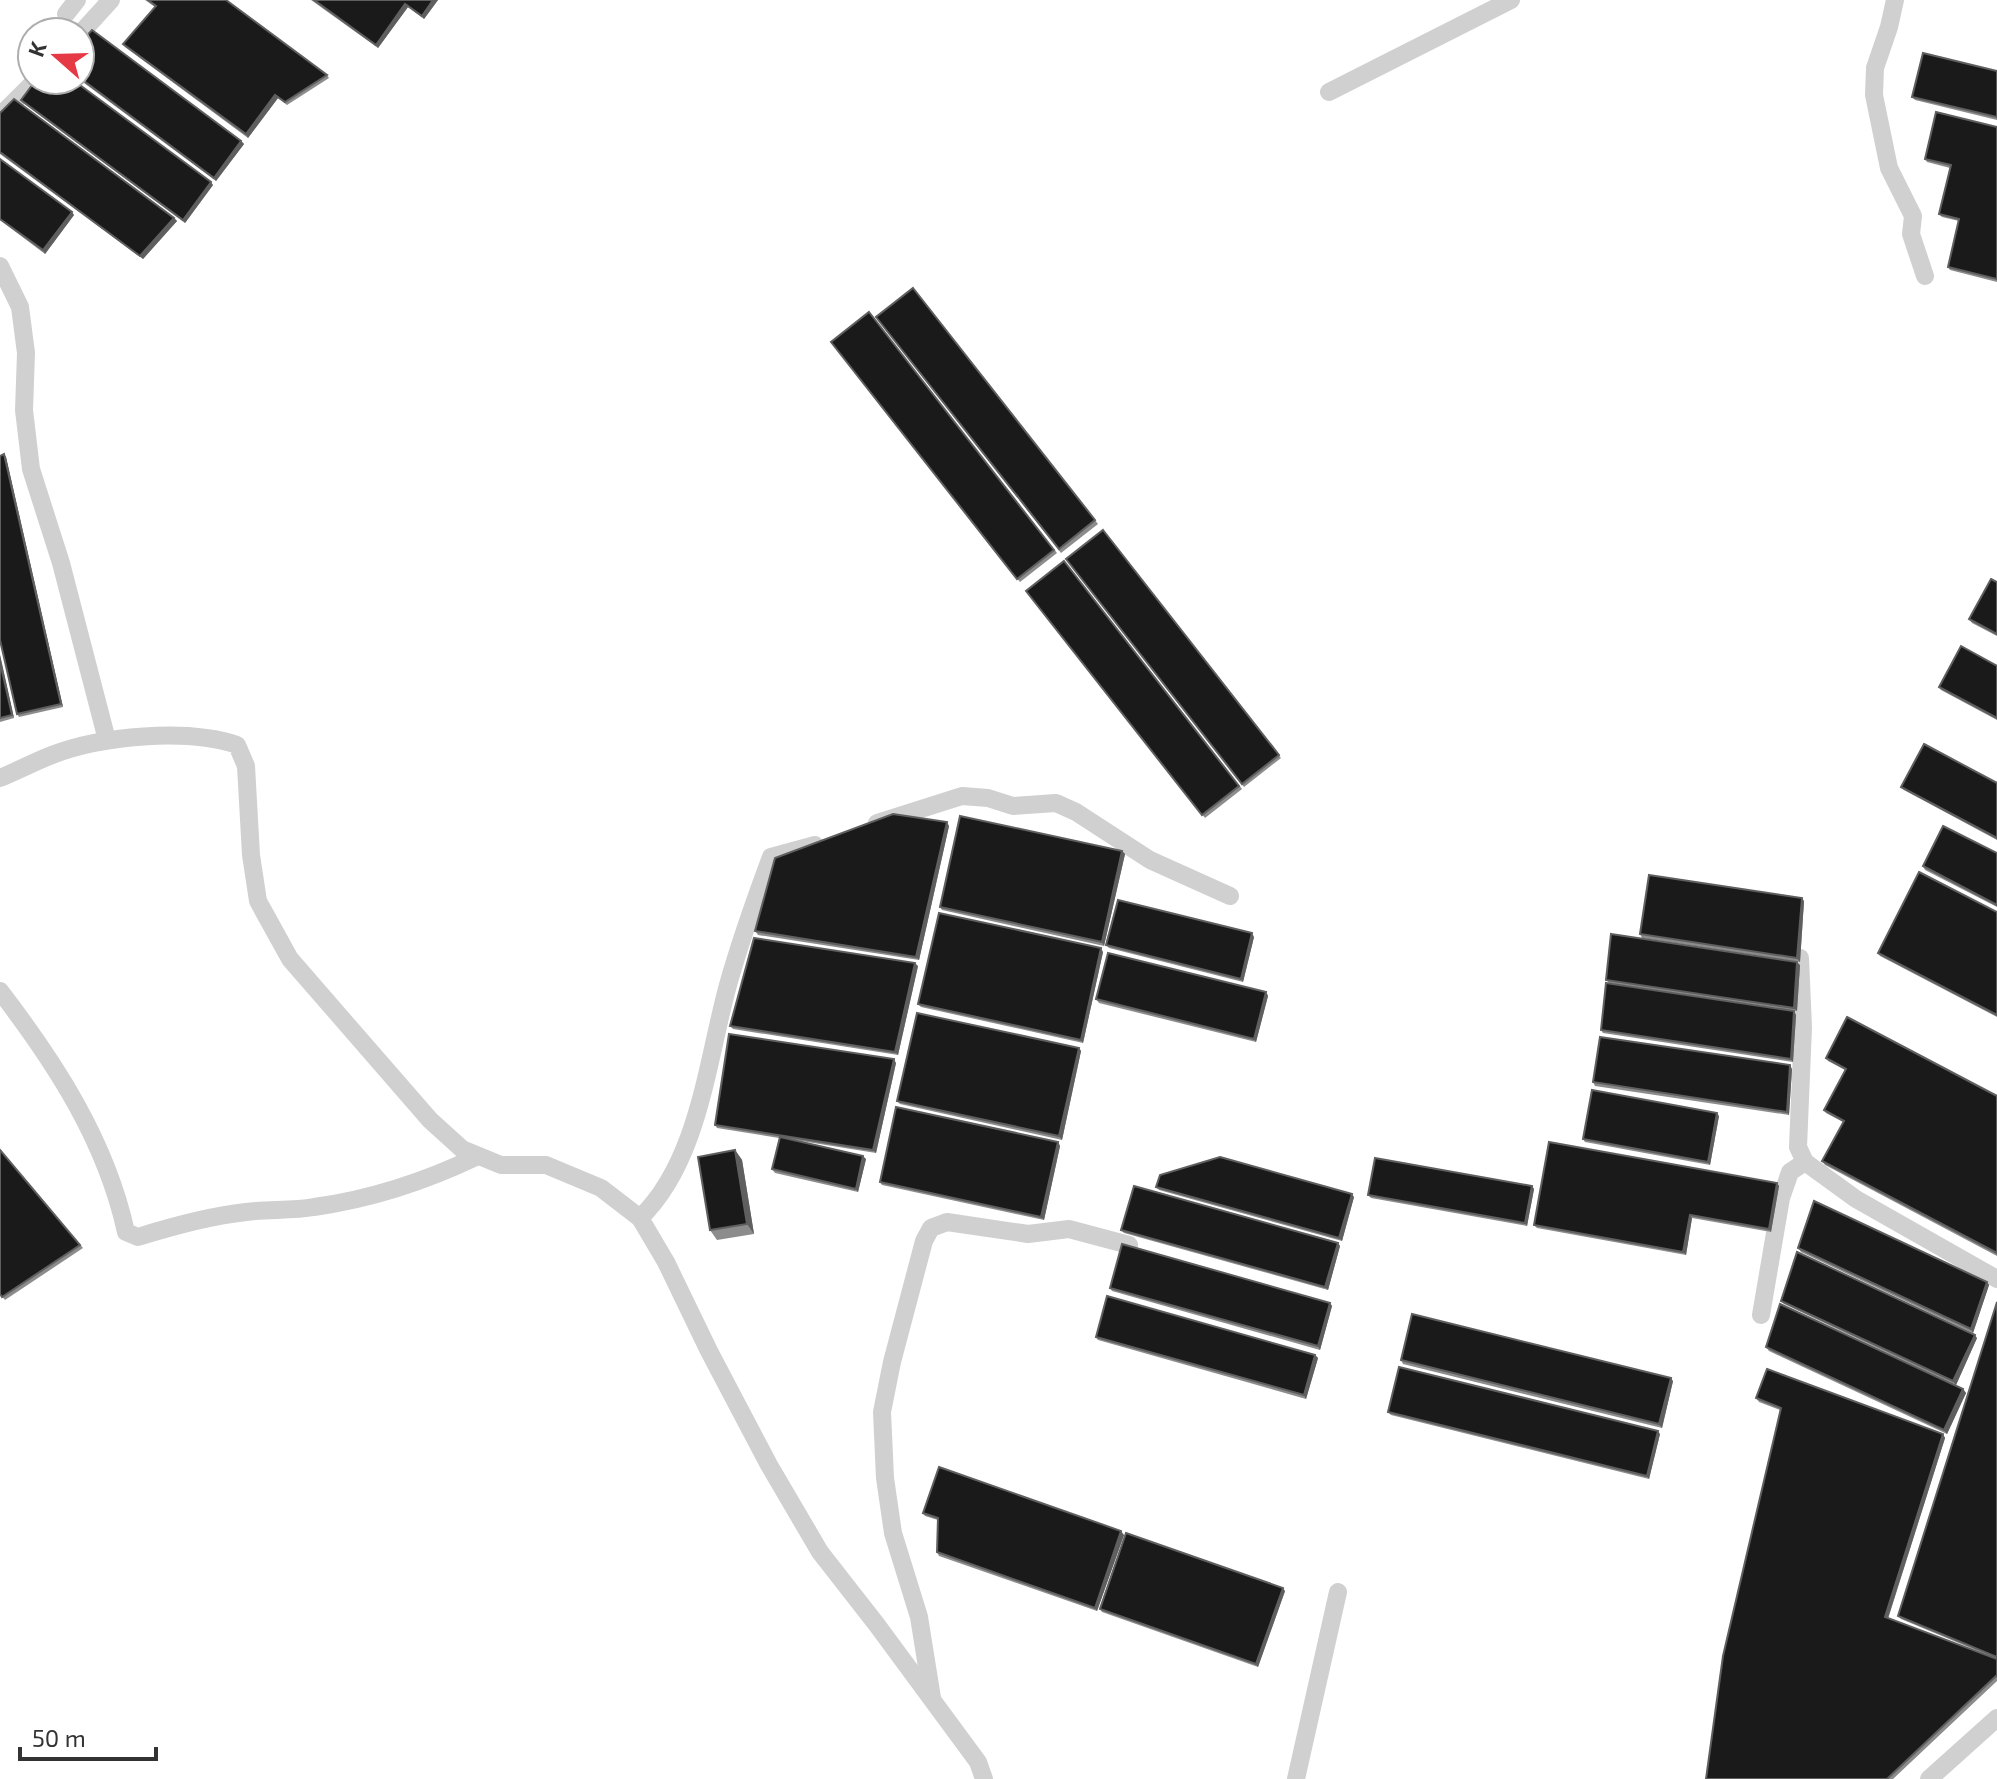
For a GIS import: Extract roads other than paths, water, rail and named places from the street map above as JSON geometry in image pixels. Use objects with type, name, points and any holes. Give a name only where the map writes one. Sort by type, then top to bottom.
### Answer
[{"type":"street","points":[[96,16],[111,0]]},
{"type":"street","points":[[1329,92],[1511,0]]},
{"type":"street","points":[[1895,0],[1875,68],[1874,95],[1889,168],[1913,216],[1911,234],[1925,276]]},
{"type":"street","points":[[0,116],[20,96]]},
{"type":"street","points":[[0,266],[20,307],[26,353],[24,410],[31,469],[61,563],[107,740]]},
{"type":"street","points":[[0,778],[53,755],[107,740],[174,737],[220,739],[237,745],[246,766],[251,855],[258,901],[290,959],[430,1120],[462,1149],[501,1165],[546,1165],[601,1188],[640,1218],[666,1262],[763,1453],[820,1552],[978,1762],[984,1779]]},
{"type":"street","points":[[858,830],[962,796],[988,798],[1013,806],[1056,803],[1076,812],[1150,860],[1230,896]]},
{"type":"street","points":[[640,1218],[659,1200],[698,1108],[739,946],[771,857],[829,841]]},
{"type":"street","points":[[1800,958],[1803,1027],[1798,1147],[1805,1162],[1856,1199],[1997,1279]]},
{"type":"street","points":[[0,991],[85,1117],[107,1165],[126,1232],[138,1237],[244,1212],[311,1208],[360,1199],[436,1176],[478,1156]]},
{"type":"street","points":[[1761,1315],[1781,1198],[1790,1172],[1805,1162]]},
{"type":"street","points":[[932,1700],[919,1617],[893,1533],[885,1478],[882,1412],[924,1241],[931,1228],[947,1222],[1028,1234],[1069,1229],[1129,1245]]},
{"type":"street","points":[[1296,1779],[1338,1592]]},
{"type":"street","points":[[1929,1779],[1997,1718]]}]
